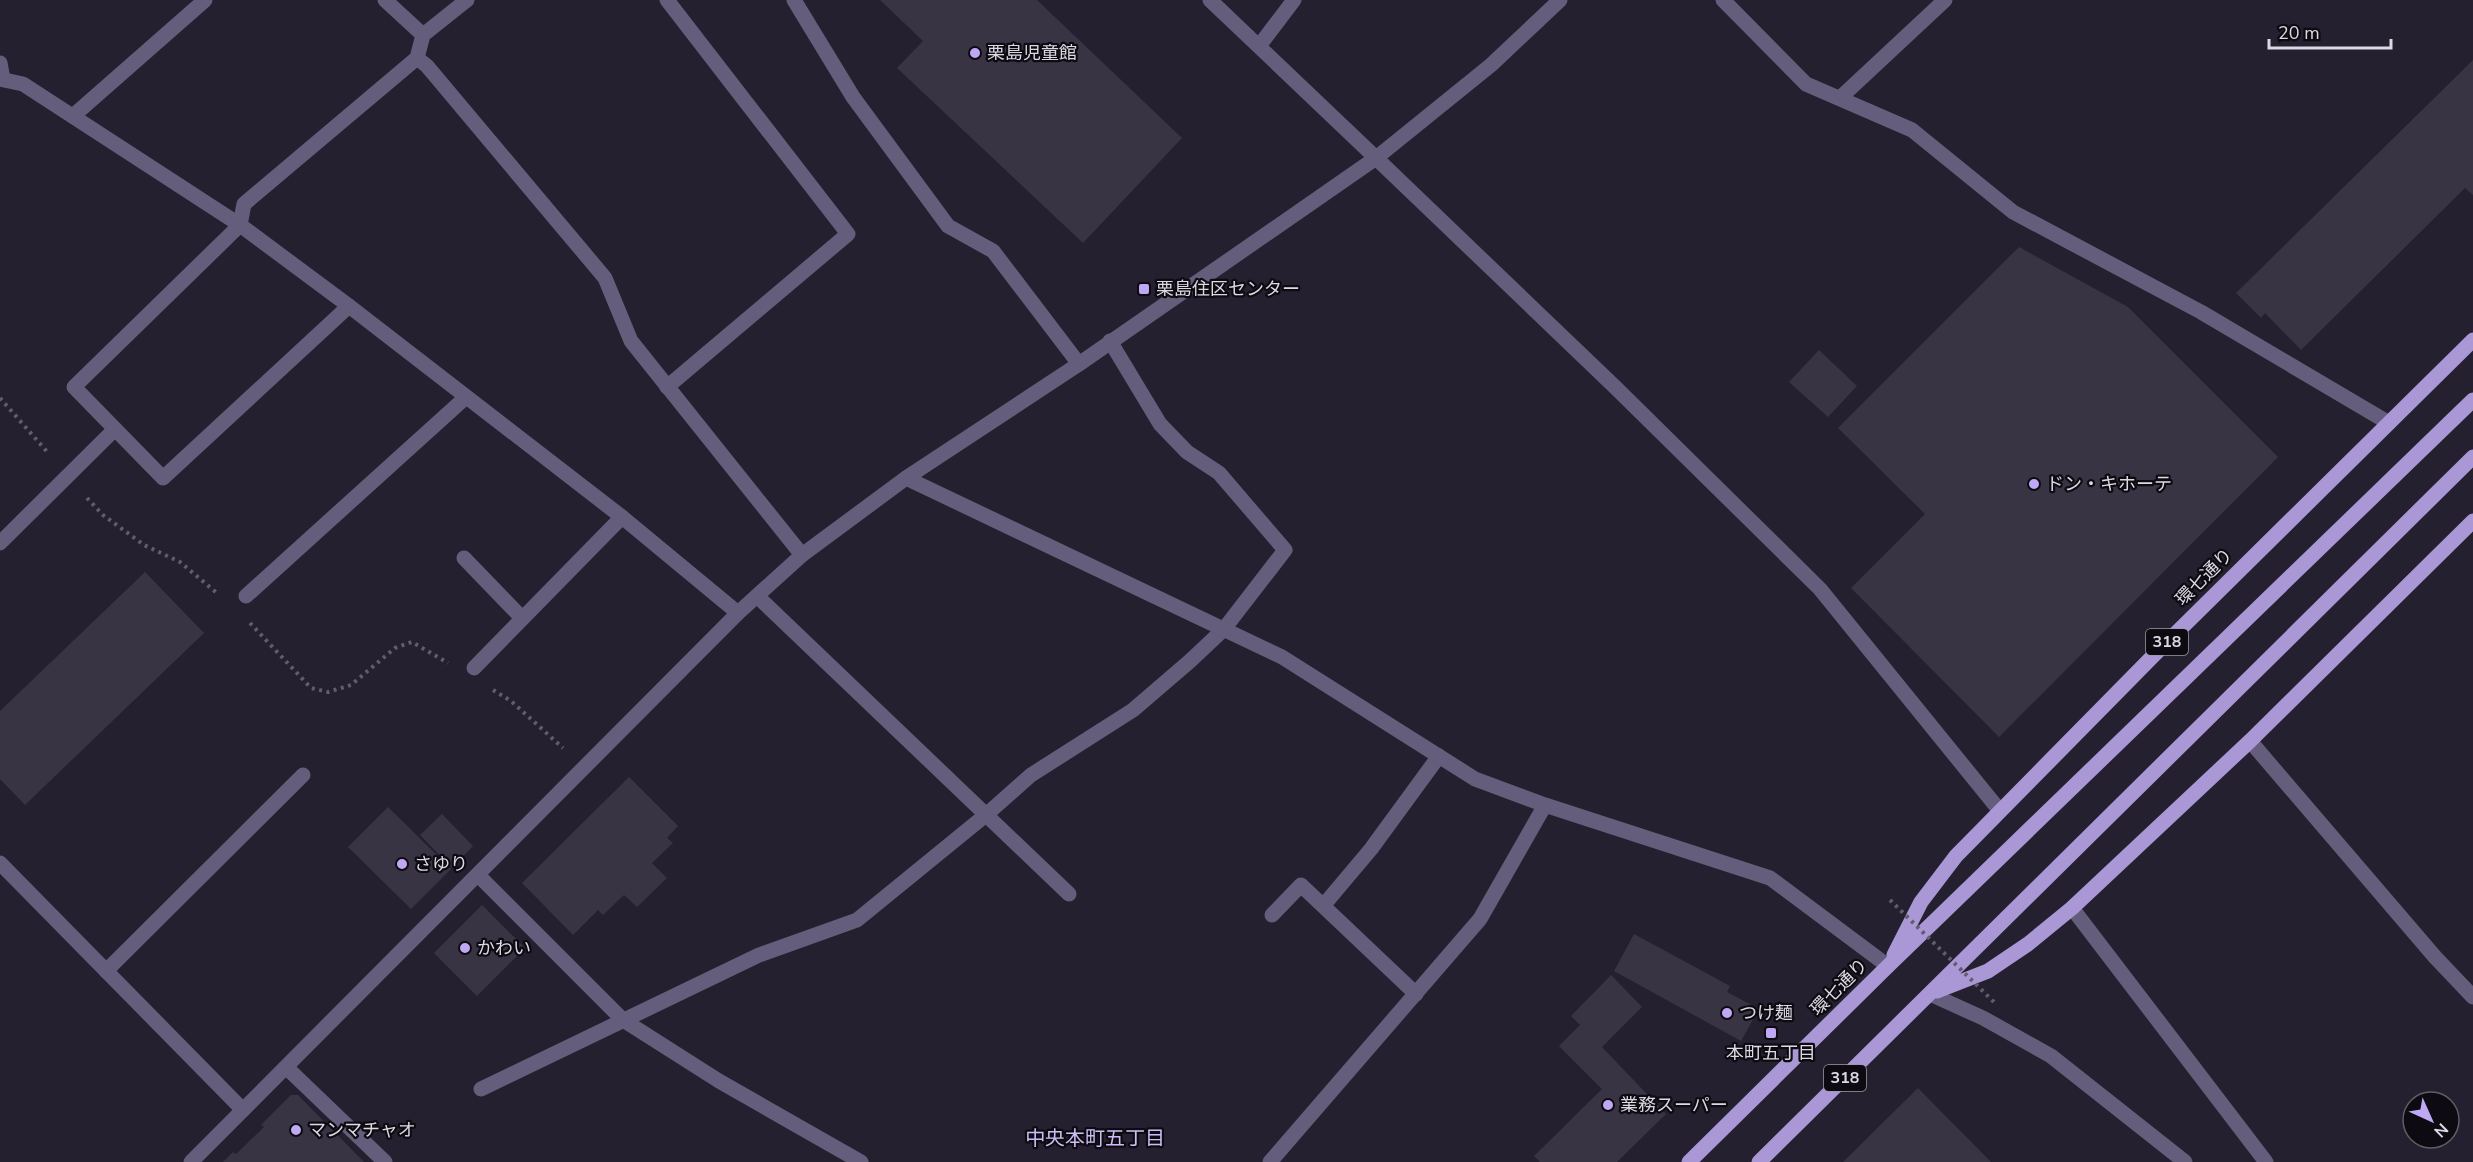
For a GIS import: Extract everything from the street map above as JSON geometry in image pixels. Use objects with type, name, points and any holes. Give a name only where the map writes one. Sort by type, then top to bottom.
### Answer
[{"type":"main road","name":"環七通り","points":[[1888,966],[1921,902],[1956,856],[2473,340]]},
{"type":"main road","name":"環七通り","points":[[1689,1162],[1888,966],[2473,400]]},
{"type":"main road","name":"318","points":[[1759,1162],[2473,457]]},
{"type":"main road","name":"318","points":[[1930,994],[1988,971],[2028,944],[2073,908],[2250,741],[2473,521]]},
{"type":"street","points":[[73,116],[205,0]]},
{"type":"street","points":[[385,0],[423,35]]},
{"type":"street","points":[[349,306],[163,478],[74,387],[240,225],[244,204],[417,58],[423,35],[467,0]]},
{"type":"street","points":[[667,0],[848,234],[667,387]]},
{"type":"street","points":[[794,0],[853,98],[948,226],[993,251],[1079,364]]},
{"type":"street","points":[[1210,0],[1615,387],[1820,589],[2000,811]]},
{"type":"street","points":[[1259,46],[1294,0]]},
{"type":"street","points":[[191,1162],[738,613],[802,555],[906,478],[1079,364],[1377,158],[1491,65],[1560,0]]},
{"type":"street","points":[[1723,0],[1806,84],[1912,130],[2013,212],[2201,312],[2389,423]]},
{"type":"street","points":[[1840,98],[1945,0]]},
{"type":"street","points":[[417,58],[435,75],[605,278],[631,341],[802,555]]},
{"type":"street","points":[[0,63],[2,79],[22,84],[240,225],[349,306],[465,398],[622,517],[738,613]]},
{"type":"street","points":[[481,1089],[759,955],[857,920],[1031,775],[1133,710],[1224,629],[1285,550],[1219,473],[1187,453],[1160,424],[1110,341]]},
{"type":"street","points":[[246,596],[465,398]]},
{"type":"street","points":[[0,543],[115,429]]},
{"type":"street","points":[[906,478],[1282,657],[1475,779],[1545,805],[1770,879],[1888,966]]},
{"type":"street","points":[[474,668],[521,617],[622,517]]},
{"type":"street","points":[[464,558],[521,617]]},
{"type":"street","points":[[758,597],[1069,894]]},
{"type":"street","points":[[2250,741],[2434,957],[2473,997]]},
{"type":"street","points":[[1323,906],[1371,849],[1439,756]]},
{"type":"street","points":[[106,971],[303,775]]},
{"type":"street","points":[[1270,1162],[1480,919],[1545,805]]},
{"type":"street","points":[[0,863],[243,1110]]},
{"type":"street","points":[[478,875],[623,1020],[719,1081],[861,1162]]},
{"type":"street","points":[[1272,915],[1301,885],[1416,994]]},
{"type":"street","points":[[2073,908],[2261,1160]]},
{"type":"street","points":[[1930,994],[1983,1018],[2051,1056],[2186,1162]]},
{"type":"street","points":[[287,1068],[385,1162]]},
{"type":"path","points":[[0,398],[103,515],[144,545],[180,562],[225,599]]},
{"type":"path","points":[[242,615],[311,688],[328,692],[351,685],[395,648],[412,642],[449,664]]},
{"type":"path","points":[[485,685],[511,701],[585,768]]},
{"type":"path","points":[[1890,900],[1997,1005]]},
{"type":"building","points":[[880,0],[1037,0],[1182,138],[1083,243],[897,68],[923,41]]},
{"type":"building","points":[[2473,60],[2473,195],[2465,188],[2301,350],[2265,313],[2261,318],[2236,293]]},
{"type":"building","points":[[2019,247],[2128,307],[2278,457],[1999,737],[1851,588],[1925,514],[1838,428]]},
{"type":"building","points":[[1819,350],[1857,386],[1828,417],[1789,382]]},
{"type":"building","points":[[145,572],[204,633],[25,805],[0,779],[0,711]]},
{"type":"building","points":[[629,777],[678,826],[667,838],[673,843],[652,863],[667,878],[637,907],[624,895],[603,915],[598,910],[573,935],[522,883]]},
{"type":"building","points":[[388,807],[451,869],[411,909],[348,847]]},
{"type":"building","points":[[442,814],[473,846],[452,868],[420,835]]},
{"type":"building","points":[[482,905],[525,948],[477,996],[434,953]]},
{"type":"building","points":[[1634,934],[1730,986],[1727,992],[1759,1009],[1741,1041],[1614,971]]},
{"type":"building","points":[[1611,975],[1642,1007],[1602,1047],[1666,1114],[1617,1162],[1540,1162],[1534,1156],[1602,1089],[1559,1046],[1580,1025],[1571,1016]]},
{"type":"building","points":[[1918,1088],[1991,1162],[1843,1162]]},
{"type":"building","points":[[291,1095],[298,1095],[364,1162],[223,1162],[233,1152],[236,1154],[264,1127],[261,1125]]},
{"type":"place","name":"栗島児童館","points":[[975,53]]},
{"type":"place","name":"栗島住区センター","points":[[1144,289]]},
{"type":"place","name":"ドン・キホーテ","points":[[2034,484]]},
{"type":"place","name":"さゆり","points":[[402,864]]},
{"type":"place","name":"かわい","points":[[465,948]]},
{"type":"place","name":"つけ麺","points":[[1727,1013]]},
{"type":"place","name":"本町五丁目","points":[[1771,1033]]},
{"type":"place","name":"業務スーパー","points":[[1608,1105]]},
{"type":"place","name":"マンマチャオ","points":[[296,1130]]},
{"type":"district","name":"中央本町五丁目","points":[[1095,1138]]}]
